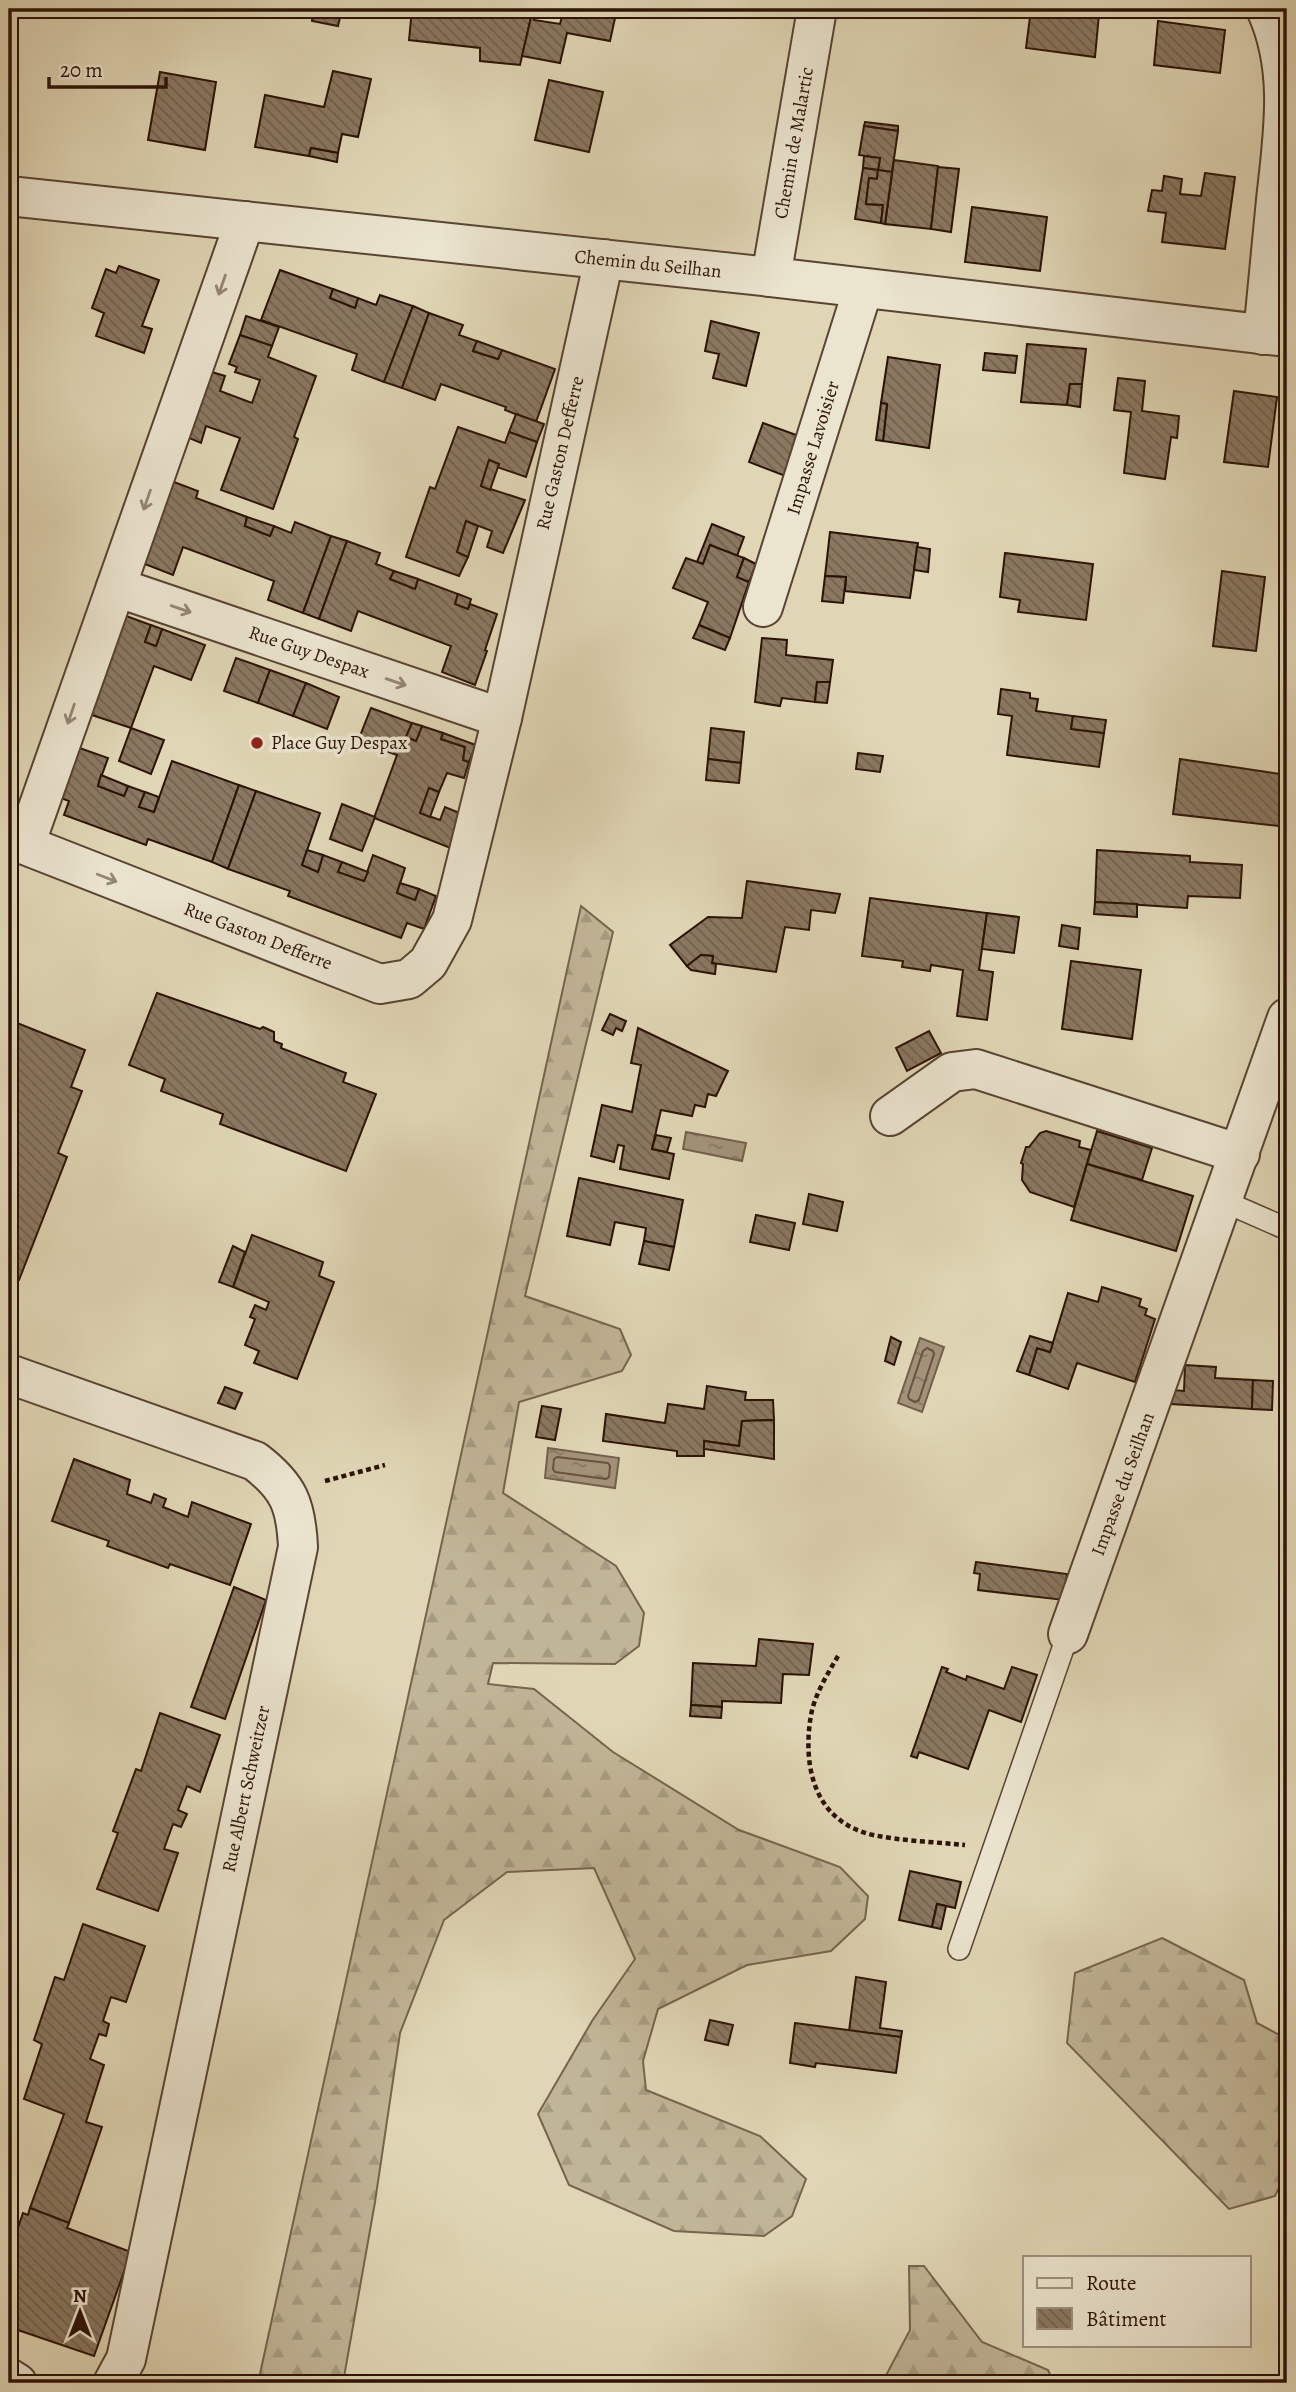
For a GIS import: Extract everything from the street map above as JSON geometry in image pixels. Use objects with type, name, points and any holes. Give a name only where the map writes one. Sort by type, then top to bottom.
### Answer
[{"type":"street","name":"Chemin de Malartic","points":[[771,277],[817,9]]},
{"type":"street","points":[[1266,9],[1275,29],[1284,73],[1285,112],[1275,336]]},
{"type":"street","name":"Chemin du Seilhan","points":[[9,196],[771,277],[1275,336]]},
{"type":"street","name":"Rue Gaston Defferre","points":[[244,220],[25,845],[380,984],[409,979],[428,963],[452,920],[502,718],[604,259]]},
{"type":"street","name":"Impasse Lavoisier","points":[[763,607],[863,289]]},
{"type":"street","name":"Rue Guy Despax","points":[[116,587],[502,718]]},
{"type":"street","name":"Impasse du Seilhan","points":[[1068,1634],[1287,1018]]},
{"type":"street","points":[[890,1116],[952,1072],[976,1069],[1240,1154]]},
{"type":"street","name":"Rue Albert Schweitzer","points":[[9,1374],[256,1461],[284,1486],[297,1518],[298,1547],[126,2359],[113,2383]]},
{"type":"street","points":[[9,2378],[17,2383]]},
{"type":"lane","points":[[1223,1201],[1287,1229]]},
{"type":"lane","name":"Impasse du Seilhan","points":[[959,1950],[1068,1634]]},
{"type":"path","points":[[284,1486],[333,1479],[385,1465]]},
{"type":"path","points":[[838,1656],[820,1688],[811,1715],[809,1754],[815,1791],[835,1818],[871,1835],[993,1849]]},
{"type":"green space","points":[[581,906],[613,932],[525,1296],[620,1329],[631,1355],[622,1371],[519,1402],[503,1493],[616,1566],[644,1613],[639,1646],[615,1664],[493,1663],[488,1684],[534,1689],[613,1752],[739,1830],[840,1867],[868,1896],[865,1919],[831,1951],[747,1965],[658,2009],[643,2061],[646,2090],[760,2136],[806,2179],[792,2216],[764,2236],[674,2231],[569,2185],[538,2114],[592,2021],[635,1959],[594,1868],[507,1872],[444,1920],[400,2033],[375,2202],[344,2377],[366,2383],[258,2383]]},
{"type":"green space","points":[[1162,1938],[1244,1980],[1257,2023],[1287,2039],[1287,2171],[1275,2196],[1229,2209],[1067,2043],[1075,1973]]},
{"type":"green space","points":[[909,2266],[924,2266],[982,2342],[1048,2370],[1054,2383],[882,2383],[910,2330]]},
{"type":"water","points":[[686,1132],[746,1143],[742,1161],[683,1149]]},
{"type":"water","points":[[920,1338],[944,1347],[922,1412],[898,1403]]},
{"type":"water","points":[[548,1448],[619,1458],[615,1488],[545,1478]]},
{"type":"building","points":[[313,9],[357,9],[356,16],[341,13],[338,26],[312,21]]},
{"type":"building","points":[[412,9],[533,9],[520,65],[480,61],[480,48],[409,40]]},
{"type":"building","points":[[533,9],[534,20],[560,24],[564,9],[617,9],[610,41],[567,33],[560,63],[522,56]]},
{"type":"building","points":[[1031,9],[1061,9],[1099,14],[1095,57],[1026,48]]},
{"type":"building","points":[[1158,21],[1225,30],[1220,73],[1154,65]]},
{"type":"building","points":[[333,71],[371,79],[358,137],[342,134],[338,153],[311,148],[309,156],[255,147],[265,95],[324,107]]},
{"type":"building","points":[[160,72],[216,82],[205,150],[148,140]]},
{"type":"building","points":[[549,80],[603,92],[589,152],[535,140]]},
{"type":"building","points":[[865,122],[898,126],[898,131],[864,126]]},
{"type":"building","points":[[864,126],[898,131],[892,172],[878,170],[880,158],[859,155]]},
{"type":"building","points":[[311,148],[338,153],[337,162],[309,156]]},
{"type":"building","points":[[864,156],[880,158],[878,170],[863,168]]},
{"type":"building","points":[[894,160],[938,166],[931,229],[885,224]]},
{"type":"building","points":[[938,167],[959,169],[951,232],[931,229]]},
{"type":"building","points":[[863,168],[878,170],[877,179],[869,178],[866,204],[883,205],[881,223],[855,219]]},
{"type":"building","points":[[878,170],[892,172],[885,224],[881,223],[883,205],[866,204],[869,178],[877,179]]},
{"type":"building","points":[[1205,173],[1235,177],[1225,249],[1162,242],[1166,213],[1148,211],[1152,190],[1162,191],[1164,176],[1182,179],[1180,194],[1201,196]]},
{"type":"building","points":[[972,207],[1047,217],[1040,271],[965,262]]},
{"type":"building","points":[[119,266],[159,280],[142,326],[152,329],[144,353],[96,336],[104,313],[92,308],[106,269],[116,273]]},
{"type":"building","points":[[280,270],[333,289],[330,298],[355,308],[358,298],[376,305],[380,295],[413,306],[384,382],[352,370],[357,354],[261,320]]},
{"type":"building","points":[[333,289],[358,298],[355,308],[330,298]]},
{"type":"building","points":[[413,306],[429,313],[402,388],[384,382]]},
{"type":"building","points":[[429,313],[463,325],[459,335],[477,341],[473,351],[498,359],[502,350],[555,369],[536,422],[505,410],[506,407],[441,384],[435,400],[402,388]]},
{"type":"building","points":[[246,316],[279,327],[272,346],[240,335]]},
{"type":"building","points":[[711,321],[759,333],[746,386],[713,378],[719,354],[705,351]]},
{"type":"building","points":[[240,335],[272,346],[268,357],[316,376],[294,437],[298,439],[273,509],[221,490],[240,438],[206,426],[201,443],[182,435],[205,370],[225,376],[220,391],[252,403],[260,380],[235,372],[237,367],[229,364]]},
{"type":"building","points":[[477,341],[502,350],[498,359],[473,351]]},
{"type":"building","points":[[1027,344],[1086,349],[1082,384],[1070,384],[1067,405],[1021,402]]},
{"type":"building","points":[[985,353],[1017,356],[1015,373],[983,370]]},
{"type":"building","points":[[888,357],[940,365],[929,448],[883,441],[887,404],[881,403]]},
{"type":"building","points":[[1118,378],[1145,381],[1142,411],[1179,416],[1177,438],[1171,437],[1165,479],[1124,473],[1131,412],[1114,410]]},
{"type":"building","points":[[1070,384],[1082,384],[1080,407],[1067,405]]},
{"type":"building","points":[[1234,391],[1277,397],[1268,467],[1224,462]]},
{"type":"building","points":[[881,403],[887,404],[883,441],[876,440]]},
{"type":"building","points":[[516,414],[544,424],[537,442],[509,432]]},
{"type":"building","points":[[763,423],[802,437],[788,477],[749,462]]},
{"type":"building","points":[[458,427],[505,443],[509,432],[537,442],[526,477],[497,467],[499,464],[489,460],[481,486],[525,500],[503,553],[487,547],[492,531],[466,521],[457,552],[468,557],[459,576],[406,557],[430,487],[435,489]]},
{"type":"building","points":[[489,460],[499,464],[490,490],[481,486]]},
{"type":"building","points":[[166,479],[198,491],[196,498],[247,517],[245,526],[270,536],[274,526],[291,533],[295,522],[331,536],[303,613],[268,600],[274,581],[183,547],[173,575],[137,561]]},
{"type":"building","points":[[247,517],[274,526],[270,536],[245,526]]},
{"type":"building","points":[[466,521],[478,526],[468,557],[457,552]]},
{"type":"building","points":[[712,524],[744,537],[737,556],[710,545],[703,564],[697,562]]},
{"type":"building","points":[[830,532],[918,543],[910,598],[845,591],[846,577],[825,576]]},
{"type":"building","points":[[331,536],[347,541],[319,619],[303,613]]},
{"type":"building","points":[[347,541],[380,553],[376,564],[394,571],[390,579],[415,589],[418,579],[458,594],[455,604],[468,609],[470,604],[497,614],[475,685],[442,672],[451,646],[358,611],[351,631],[319,619]]},
{"type":"building","points":[[710,545],[744,558],[737,577],[749,582],[730,638],[699,625],[708,602],[673,588],[686,558],[703,564]]},
{"type":"building","points":[[917,547],[930,549],[928,572],[914,570]]},
{"type":"building","points":[[1005,553],[1093,564],[1086,620],[1018,612],[1020,600],[1000,597]]},
{"type":"building","points":[[744,558],[756,564],[749,582],[737,577]]},
{"type":"building","points":[[394,571],[418,579],[415,589],[390,579]]},
{"type":"building","points":[[1222,571],[1265,577],[1256,651],[1213,646]]},
{"type":"building","points":[[825,576],[846,577],[843,603],[822,601]]},
{"type":"building","points":[[458,594],[471,599],[468,609],[455,604]]},
{"type":"building","points":[[118,613],[151,625],[145,642],[156,646],[162,629],[205,645],[191,680],[154,666],[131,728],[83,712]]},
{"type":"building","points":[[151,625],[162,629],[156,646],[145,642]]},
{"type":"building","points":[[699,625],[730,638],[725,650],[693,638]]},
{"type":"building","points":[[762,638],[787,640],[786,655],[833,660],[830,682],[817,682],[815,702],[782,698],[780,706],[755,702]]},
{"type":"building","points":[[236,658],[270,670],[258,703],[224,691]]},
{"type":"building","points":[[270,670],[306,683],[293,716],[258,703]]},
{"type":"building","points":[[817,682],[830,682],[827,703],[815,702]]},
{"type":"building","points":[[306,683],[339,697],[327,729],[293,716]]},
{"type":"building","points":[[1001,689],[1030,693],[1030,698],[1038,699],[1036,711],[1073,716],[1071,729],[1104,733],[1099,767],[1007,755],[1012,716],[998,714]]},
{"type":"building","points":[[371,708],[412,723],[406,737],[416,741],[422,726],[443,733],[441,739],[465,747],[463,760],[469,762],[464,778],[447,773],[439,792],[429,788],[420,813],[440,820],[445,807],[467,816],[453,849],[374,818],[397,755],[358,741]]},
{"type":"building","points":[[1073,716],[1106,720],[1104,733],[1071,729]]},
{"type":"building","points":[[412,723],[422,726],[416,741],[406,737]]},
{"type":"building","points":[[131,728],[164,740],[151,774],[119,761]]},
{"type":"building","points":[[711,728],[744,732],[741,763],[708,759]]},
{"type":"building","points":[[443,733],[476,745],[469,762],[463,760],[465,747],[441,739]]},
{"type":"building","points":[[71,745],[108,758],[98,786],[124,796],[128,786],[145,792],[139,807],[154,812],[172,761],[239,785],[212,862],[148,839],[146,845],[64,815],[69,801],[53,795]]},
{"type":"building","points":[[858,753],[883,756],[880,772],[856,769]]},
{"type":"building","points":[[708,759],[741,763],[739,783],[706,780]]},
{"type":"building","points":[[1180,759],[1287,775],[1287,827],[1173,814]]},
{"type":"building","points":[[101,775],[128,786],[124,796],[98,786]]},
{"type":"building","points":[[239,785],[256,791],[228,869],[212,862]]},
{"type":"building","points":[[429,788],[439,792],[430,817],[420,813]]},
{"type":"building","points":[[256,791],[320,813],[302,865],[318,872],[323,855],[342,862],[338,872],[364,881],[373,855],[405,868],[397,893],[415,900],[419,889],[436,896],[424,929],[407,923],[401,938],[288,896],[290,891],[228,869]]},
{"type":"building","points":[[145,792],[159,797],[154,812],[139,807]]},
{"type":"building","points":[[342,804],[375,817],[362,851],[330,839]]},
{"type":"building","points":[[307,850],[323,855],[318,872],[302,865]]},
{"type":"building","points":[[1097,850],[1190,856],[1190,862],[1242,865],[1240,898],[1188,896],[1187,908],[1095,902]]},
{"type":"building","points":[[342,862],[368,872],[364,881],[338,872]]},
{"type":"building","points":[[747,881],[840,894],[835,913],[811,910],[809,930],[785,927],[776,972],[712,963],[713,956],[701,955],[687,966],[670,945],[708,917],[742,918]]},
{"type":"building","points":[[400,883],[419,889],[415,900],[397,893]]},
{"type":"building","points":[[870,898],[987,913],[979,970],[993,972],[987,1020],[957,1016],[963,970],[931,965],[930,971],[902,967],[903,961],[862,956]]},
{"type":"building","points":[[1095,902],[1137,904],[1137,917],[1094,914]]},
{"type":"building","points":[[987,913],[1019,917],[1014,953],[982,949]]},
{"type":"building","points":[[1062,925],[1080,928],[1078,949],[1059,946]]},
{"type":"building","points":[[701,955],[713,956],[715,974],[691,970],[687,966]]},
{"type":"building","points":[[1071,961],[1141,970],[1132,1039],[1062,1029]]},
{"type":"building","points":[[157,993],[274,1032],[274,1041],[282,1044],[281,1048],[346,1073],[343,1082],[376,1094],[346,1171],[220,1124],[223,1114],[161,1091],[165,1079],[129,1065]]},
{"type":"building","points":[[610,1014],[626,1021],[622,1031],[616,1028],[613,1035],[602,1030]]},
{"type":"building","points":[[12,1021],[85,1050],[71,1087],[82,1091],[58,1153],[67,1157],[19,1280],[9,1276],[9,1029]]},
{"type":"building","points":[[638,1028],[728,1071],[716,1096],[708,1094],[705,1107],[695,1105],[692,1116],[661,1110],[652,1149],[674,1154],[669,1179],[620,1169],[624,1146],[618,1145],[614,1162],[591,1156],[602,1105],[632,1112],[641,1065],[631,1063]]},
{"type":"building","points":[[929,1031],[941,1053],[907,1071],[896,1048]]},
{"type":"building","points":[[1046,1131],[1080,1141],[1079,1147],[1091,1150],[1074,1207],[1030,1192],[1022,1180],[1021,1163],[1026,1147],[1029,1147],[1040,1133]]},
{"type":"building","points":[[1097,1131],[1152,1148],[1142,1180],[1087,1164]]},
{"type":"building","points":[[656,1135],[671,1138],[667,1152],[652,1149]]},
{"type":"building","points":[[1087,1164],[1193,1196],[1176,1251],[1071,1220]]},
{"type":"building","points":[[579,1178],[683,1200],[674,1247],[644,1241],[646,1228],[615,1222],[610,1245],[567,1236]]},
{"type":"building","points":[[809,1194],[843,1202],[837,1231],[803,1224]]},
{"type":"building","points":[[756,1215],[795,1223],[789,1250],[750,1242]]},
{"type":"building","points":[[252,1235],[323,1262],[319,1276],[334,1282],[297,1379],[254,1363],[259,1351],[245,1345],[255,1319],[250,1317],[255,1305],[266,1310],[269,1302],[233,1287]]},
{"type":"building","points":[[644,1241],[674,1247],[669,1270],[639,1264]]},
{"type":"building","points":[[233,1246],[245,1252],[233,1287],[219,1282]]},
{"type":"building","points":[[1102,1287],[1141,1299],[1139,1306],[1147,1309],[1145,1315],[1155,1319],[1135,1382],[1077,1363],[1068,1389],[1029,1375],[1037,1348],[1050,1352],[1068,1293],[1098,1302]]},
{"type":"building","points":[[1030,1336],[1053,1343],[1050,1352],[1037,1348],[1029,1375],[1017,1371]]},
{"type":"building","points":[[891,1337],[901,1342],[894,1365],[885,1361]]},
{"type":"building","points":[[1185,1365],[1216,1367],[1215,1378],[1253,1380],[1252,1409],[1155,1403],[1160,1389],[1184,1391]]},
{"type":"building","points":[[1253,1380],[1273,1381],[1272,1410],[1252,1409]]},
{"type":"building","points":[[707,1386],[746,1392],[745,1400],[773,1400],[774,1420],[742,1421],[739,1446],[704,1441],[704,1456],[677,1456],[677,1451],[603,1441],[606,1414],[665,1423],[668,1404],[704,1409]]},
{"type":"building","points":[[225,1387],[242,1393],[235,1409],[218,1403]]},
{"type":"building","points":[[542,1406],[561,1409],[555,1440],[536,1437]]},
{"type":"building","points":[[774,1420],[774,1459],[704,1449],[704,1441],[739,1446],[742,1421]]},
{"type":"building","points":[[74,1459],[130,1480],[127,1494],[151,1503],[154,1494],[166,1499],[163,1507],[188,1517],[192,1502],[251,1524],[230,1585],[170,1564],[168,1568],[107,1546],[109,1541],[52,1521]]},
{"type":"building","points":[[976,1562],[1067,1574],[1064,1600],[978,1590],[980,1574],[974,1573]]},
{"type":"building","points":[[234,1587],[266,1600],[225,1719],[191,1707]]},
{"type":"building","points":[[759,1639],[813,1644],[809,1675],[783,1674],[781,1703],[722,1701],[722,1707],[691,1705],[693,1663],[756,1666]]},
{"type":"building","points":[[942,1667],[948,1669],[946,1672],[966,1680],[967,1676],[1004,1689],[1012,1667],[1037,1675],[1021,1722],[989,1710],[968,1769],[919,1752],[917,1758],[911,1756]]},
{"type":"building","points":[[691,1705],[722,1707],[721,1718],[690,1716]]},
{"type":"building","points":[[160,1713],[220,1735],[200,1792],[187,1786],[178,1810],[187,1814],[181,1827],[173,1824],[164,1849],[178,1853],[158,1911],[97,1889],[118,1833],[113,1831],[136,1769],[141,1771]]},
{"type":"building","points":[[910,1871],[961,1882],[955,1908],[937,1904],[932,1927],[899,1920]]},
{"type":"building","points":[[937,1904],[946,1906],[941,1929],[932,1927]]},
{"type":"building","points":[[83,1924],[145,1946],[126,2002],[111,1997],[103,2021],[109,2024],[106,2036],[99,2034],[90,2059],[104,2065],[86,2122],[102,2127],[69,2223],[30,2208],[64,2114],[24,2099],[42,2044],[34,2040],[55,1977],[64,1980]]},
{"type":"building","points":[[856,1977],[886,1982],[880,2028],[902,2031],[901,2037],[849,2031]]},
{"type":"building","points":[[710,2020],[733,2025],[728,2045],[705,2040]]},
{"type":"building","points":[[795,2023],[901,2037],[896,2073],[816,2063],[815,2067],[790,2063]]},
{"type":"building","points":[[30,2208],[69,2223],[67,2228],[131,2252],[94,2356],[9,2327],[9,2254],[23,2213],[28,2215]]},
{"type":"place","name":"Place Guy Despax","points":[[257,743]]}]
